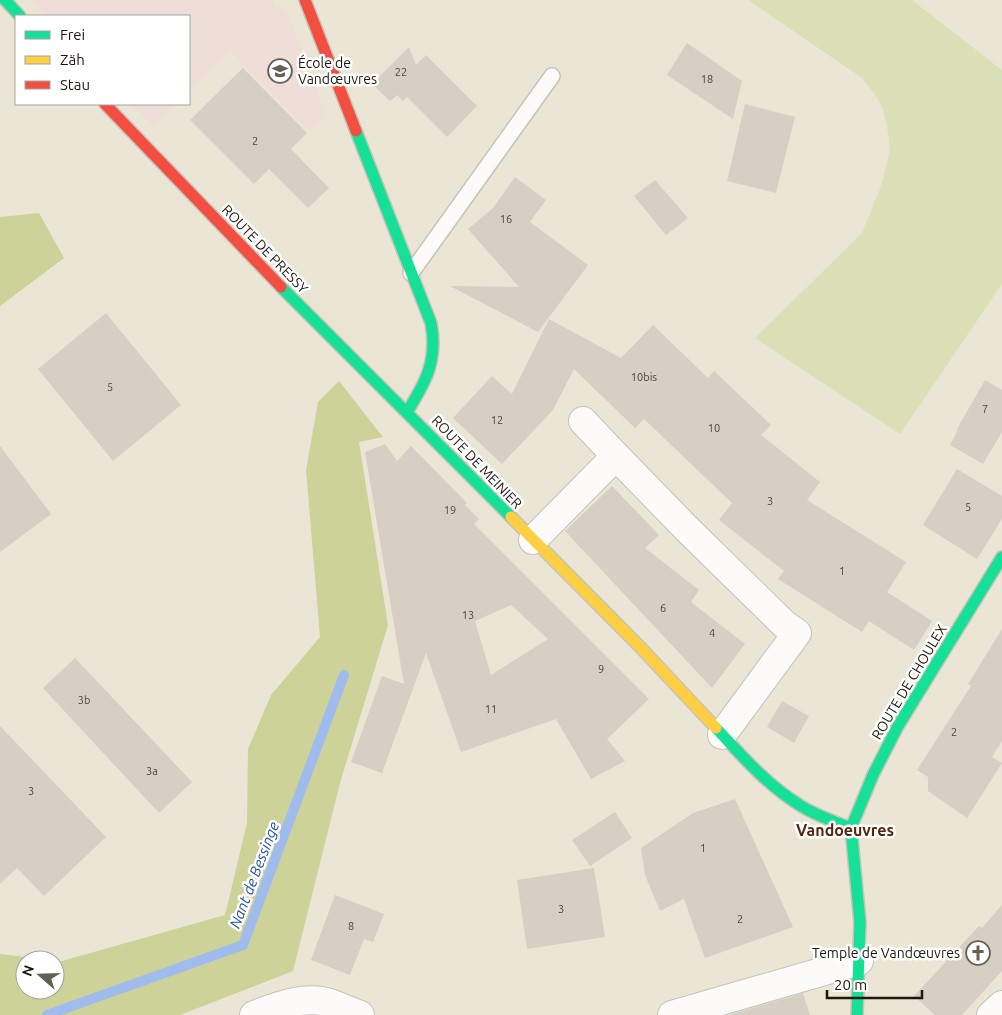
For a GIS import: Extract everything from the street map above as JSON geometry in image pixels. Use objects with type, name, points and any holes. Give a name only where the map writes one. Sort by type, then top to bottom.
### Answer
[{"type":"street","points":[[4,0],[19,15]]},
{"type":"street","points":[[305,0],[431,323],[435,345],[434,358],[428,376],[407,412]]},
{"type":"street","name":"ROUTE DE PRESSY","points":[[106,105],[305,312],[407,412]]},
{"type":"street","name":"ROUTE DE MEINIER","points":[[407,412],[641,648],[770,784],[816,814],[851,828]]},
{"type":"street","points":[[583,421],[687,529],[784,624],[797,633],[722,735]]},
{"type":"street","points":[[533,540],[616,456]]},
{"type":"street","name":"ROUTE DE CHOULEX","points":[[851,828],[873,775],[898,726],[1002,557]]},
{"type":"street","points":[[851,828],[860,922],[857,1015]]},
{"type":"street","points":[[672,1015],[859,961]]},
{"type":"street","points":[[254,1015],[274,1007],[303,1000],[328,1002],[360,1015]]},
{"type":"street","points":[[991,1015],[1002,1004]]},
{"type":"lane","points":[[411,273],[552,76]]},
{"type":"shaded area","name":"École de Vandœuvres","points":[[30,0],[273,0],[276,7],[286,9],[326,115],[310,131],[230,51],[190,91],[190,15],[45,15]]},
{"type":"shaded area","points":[[132,105],[176,105],[154,127]]},
{"type":"green space","points":[[748,0],[912,0],[1002,70],[1002,284],[900,434],[755,338],[862,233],[882,184],[890,150],[883,109],[862,78]]},
{"type":"green space","points":[[39,213],[64,258],[0,306],[0,217]]},
{"type":"green space","points":[[339,381],[383,437],[359,442],[388,625],[340,783],[293,971],[180,1015],[0,1015],[0,954],[15,956],[15,1000],[65,1000],[65,960],[225,915],[247,823],[248,749],[271,695],[320,637],[306,470],[318,402]]},
{"type":"building","points":[[687,43],[742,81],[733,119],[667,75]]},
{"type":"building","points":[[409,47],[416,65],[426,55],[477,106],[447,137],[407,97],[403,101],[397,95],[390,101],[372,84]]},
{"type":"building","points":[[243,68],[307,133],[291,149],[329,188],[308,208],[269,169],[254,184],[190,120]]},
{"type":"building","points":[[745,104],[795,117],[776,193],[727,181]]},
{"type":"building","points":[[515,177],[546,200],[530,222],[588,265],[538,332],[450,286],[519,287],[468,229],[493,208]]},
{"type":"building","points":[[655,180],[688,218],[666,235],[634,196]]},
{"type":"building","points":[[106,313],[181,405],[113,461],[38,369]]},
{"type":"building","points":[[549,319],[621,358],[653,325],[708,378],[714,371],[771,425],[761,435],[820,482],[807,500],[906,562],[887,592],[932,621],[914,650],[869,621],[862,632],[778,579],[784,571],[719,520],[732,503],[644,419],[635,428],[574,369],[553,410],[502,464],[453,418],[492,376],[512,394]]},
{"type":"building","points":[[985,380],[1002,390],[1002,432],[983,464],[950,445]]},
{"type":"building","points":[[385,444],[397,461],[411,446],[467,503],[465,505],[479,519],[474,524],[649,699],[607,739],[625,761],[591,779],[556,719],[461,752],[426,653],[382,773],[351,762],[382,676],[404,684],[365,452]],"holes":[[[511,605],[548,639],[491,675],[475,621]]]},
{"type":"building","points":[[0,446],[51,514],[0,552]]},
{"type":"building","points":[[957,469],[1002,496],[1002,519],[977,559],[923,525]]},
{"type":"building","points":[[612,486],[659,535],[645,548],[699,590],[691,602],[745,644],[712,688],[565,531]]},
{"type":"building","points":[[1002,629],[1002,741],[992,757],[1002,763],[967,818],[928,791],[928,777],[917,770],[971,686],[968,684]]},
{"type":"building","points":[[75,658],[192,782],[159,813],[43,688]]},
{"type":"building","points":[[782,701],[809,716],[794,743],[767,727]]},
{"type":"building","points":[[0,726],[106,837],[44,896],[17,868],[0,884]]},
{"type":"building","points":[[735,799],[793,927],[705,958],[684,899],[660,911],[645,875],[641,848],[693,813]]},
{"type":"building","points":[[615,812],[632,838],[590,866],[572,840]]},
{"type":"building","points":[[594,868],[605,937],[527,949],[517,880]]},
{"type":"building","points":[[335,895],[384,914],[373,942],[364,939],[350,975],[311,960]]},
{"type":"building","name":"Temple de Vandœuvres","points":[[1002,905],[1002,971],[962,1015],[935,1015],[914,996],[979,926],[982,928]]},
{"type":"building","points":[[803,993],[810,1015],[729,1015]]},
{"type":"waterway","name":"Nant de Bessinge","points":[[47,1015],[243,945],[344,675]]},
{"type":"traffic: fast","points":[[5,0],[19,15]]},
{"type":"traffic: fast","points":[[356,131],[431,323],[433,348],[429,370],[420,391],[407,412]]},
{"type":"traffic: fast","points":[[281,287],[511,517]]},
{"type":"traffic: fast","points":[[857,1015],[860,922],[851,828],[873,775],[898,726],[1002,557]]},
{"type":"traffic: fast","points":[[716,728],[754,769],[786,796],[810,811],[851,828]]},
{"type":"traffic: slow","points":[[511,517],[641,648],[716,728]]},
{"type":"traffic: jam","points":[[305,0],[356,131]]},
{"type":"traffic: jam","points":[[106,105],[281,287]]},
{"type":"place","name":"École de Vandœuvres","points":[[280,71]]},
{"type":"place","name":"Temple de Vandœuvres","points":[[978,953]]},
{"type":"district","name":"Vandoeuvres","points":[[845,830]]}]
